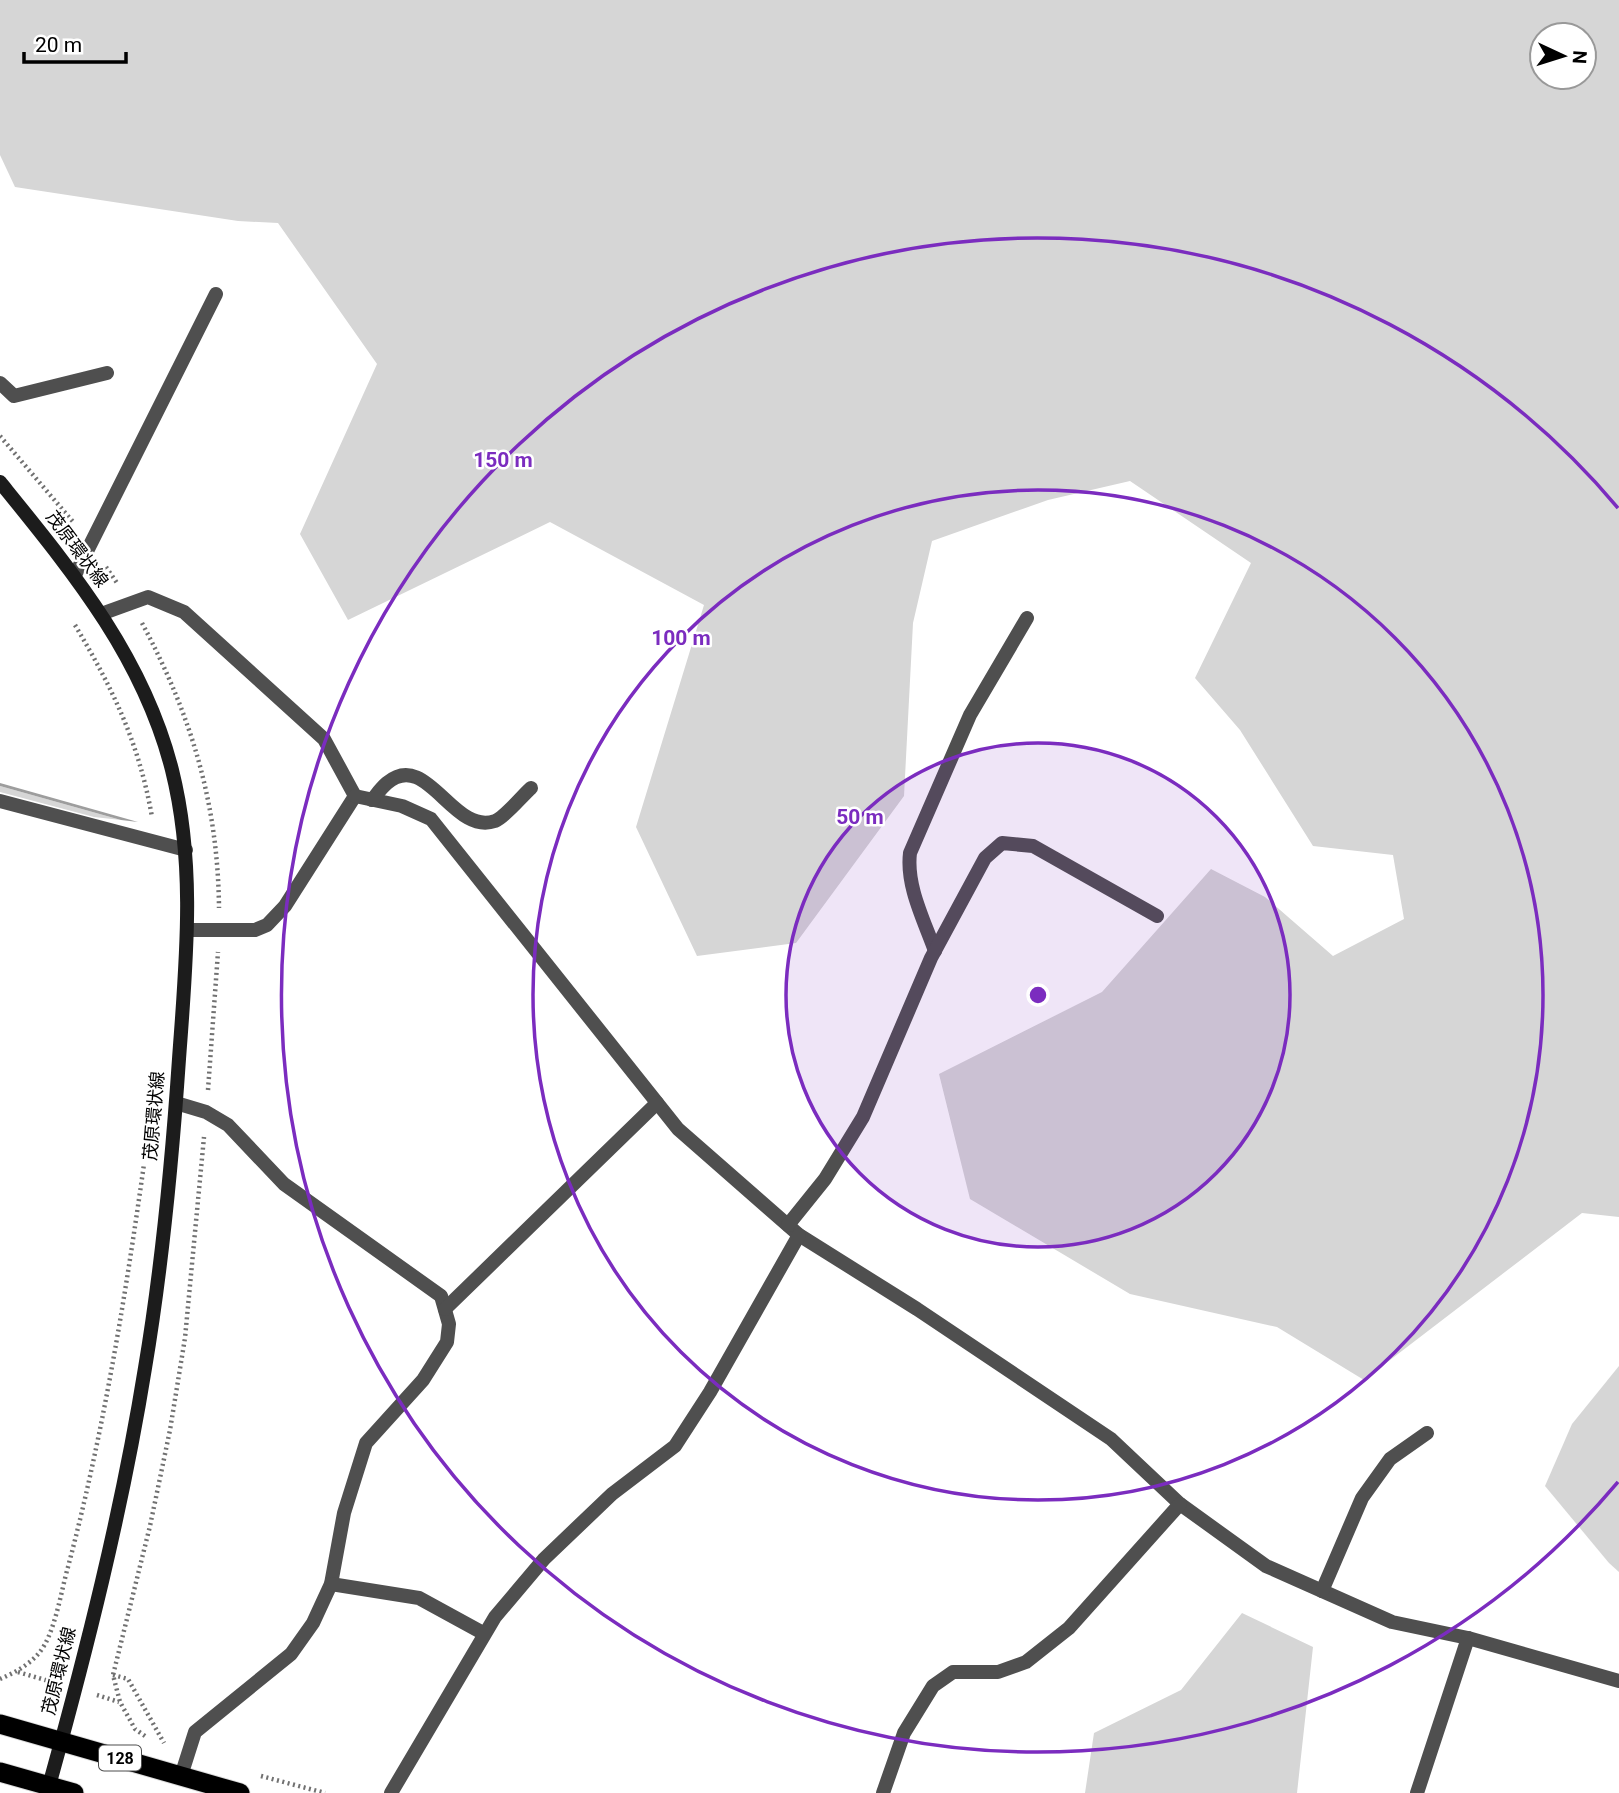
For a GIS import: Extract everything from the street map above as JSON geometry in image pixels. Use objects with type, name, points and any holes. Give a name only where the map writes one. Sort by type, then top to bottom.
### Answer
[{"type":"highway","name":"128","points":[[0,1724],[240,1793]]},
{"type":"highway","points":[[0,1772],[48,1789],[74,1793]]},
{"type":"main road","name":"茂原環状線","points":[[0,482],[75,575],[126,653],[152,708],[172,771],[186,850],[188,930],[176,1103],[156,1287],[134,1432],[116,1524],[48,1789]]},
{"type":"street","points":[[75,575],[216,294]]},
{"type":"street","points":[[0,383],[14,396],[107,373]]},
{"type":"street","points":[[101,614],[148,597],[184,612],[324,739],[355,796],[402,806],[431,820],[678,1129],[799,1235],[1111,1439],[1180,1504],[1266,1566],[1392,1622],[1468,1639],[1619,1681]]},
{"type":"street","points":[[935,951],[912,885],[910,852],[970,715],[1027,618]]},
{"type":"street","points":[[372,800],[388,782],[404,775],[418,777],[464,815],[483,823],[497,820],[531,788]]},
{"type":"street","points":[[188,930],[255,930],[267,925],[285,906],[355,796]]},
{"type":"street","points":[[0,801],[186,850]]},
{"type":"street","points":[[788,1225],[825,1179],[863,1116],[935,951],[985,858],[1002,843],[1033,846],[1157,916]]},
{"type":"street","points":[[176,1103],[206,1112],[228,1125],[284,1184],[441,1296],[449,1324],[447,1342],[423,1380],[366,1443],[344,1513],[331,1584],[313,1623],[290,1654],[195,1732],[181,1776]]},
{"type":"street","points":[[445,1309],[657,1103]]},
{"type":"street","points":[[391,1793],[483,1633],[544,1559],[612,1494],[675,1446],[710,1392],[799,1235]]},
{"type":"street","points":[[1322,1591],[1362,1498],[1390,1459],[1427,1433]]},
{"type":"street","points":[[883,1793],[904,1733],[933,1686],[953,1672],[998,1672],[1026,1662],[1069,1628],[1180,1504]]},
{"type":"street","points":[[331,1584],[419,1598],[483,1633]]},
{"type":"street","points":[[1417,1793],[1468,1639]]},
{"type":"path","points":[[73,620],[104,673],[128,726],[146,784],[156,842]]},
{"type":"path","points":[[0,1679],[18,1672],[40,1652],[52,1627],[103,1421],[145,1156]]},
{"type":"path","points":[[113,1675],[128,1679],[165,1744]]},
{"type":"shaded area","points":[[0,0],[1619,0],[1619,1217],[1582,1213],[1364,1380],[1277,1327],[1130,1294],[970,1199],[939,1074],[1102,992],[1211,869],[1265,897],[1333,956],[1404,919],[1393,855],[1313,846],[1240,730],[1195,678],[1251,563],[1130,481],[1048,500],[932,541],[913,623],[904,796],[796,943],[697,956],[636,827],[704,605],[550,522],[348,620],[300,534],[377,364],[278,223],[238,221],[15,187],[0,155]]},
{"type":"shaded area","points":[[0,783],[138,822],[121,820],[0,786]]},
{"type":"shaded area","points":[[0,786],[121,820],[94,817],[0,792]]},
{"type":"shaded area","points":[[1619,1366],[1619,1572],[1545,1486],[1572,1424]]},
{"type":"shaded area","points":[[1242,1613],[1313,1647],[1297,1793],[1085,1793],[1094,1733],[1181,1690]]}]
